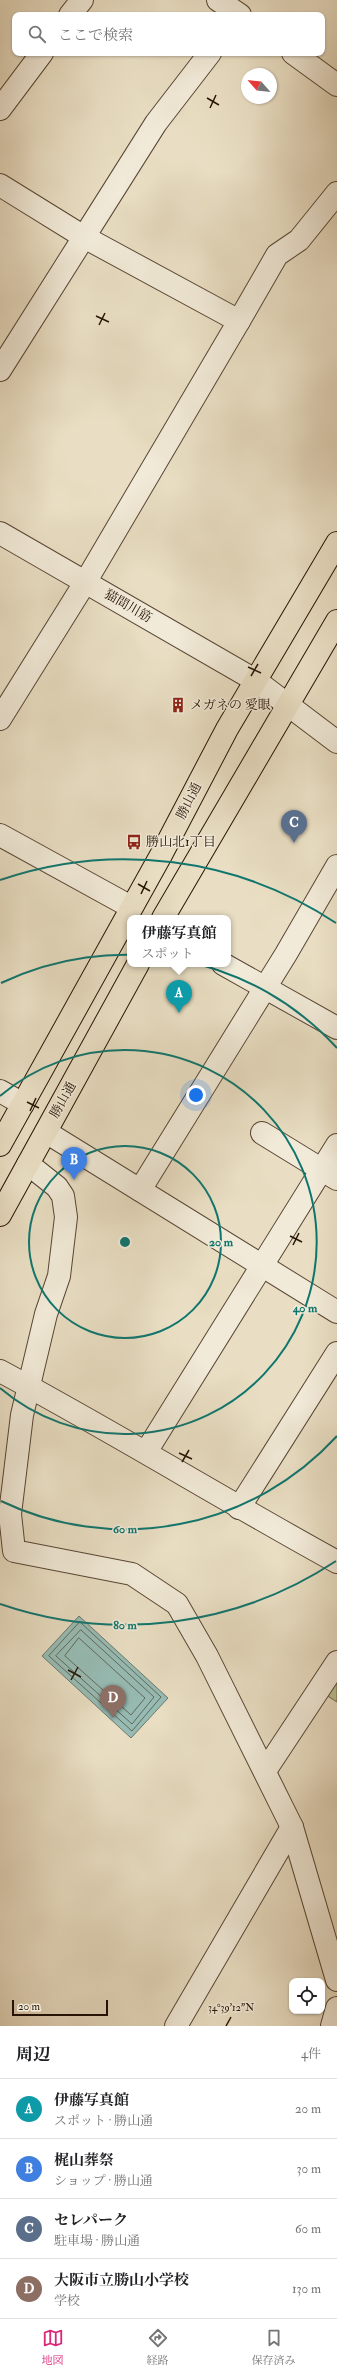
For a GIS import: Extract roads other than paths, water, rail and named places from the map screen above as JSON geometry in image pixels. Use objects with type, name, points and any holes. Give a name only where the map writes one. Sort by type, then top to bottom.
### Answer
[{"type":"main road","name":"勝山通","points":[[0,1144],[255,680],[337,543]]},
{"type":"main road","points":[[165,915],[286,705],[337,621]]},
{"type":"main road","name":"勝山通","points":[[0,1215],[136,967]]},
{"type":"street","points":[[72,12],[82,0]]},
{"type":"street","points":[[218,0],[235,12]]},
{"type":"street","points":[[0,109],[40,56]]},
{"type":"street","points":[[0,370],[156,123],[208,56]]},
{"type":"street","points":[[297,56],[337,85]]},
{"type":"street","points":[[0,185],[84,237],[239,321]]},
{"type":"street","points":[[0,719],[86,581],[239,321],[276,255],[299,240],[337,193]]},
{"type":"street","name":"猫間川筋","points":[[0,533],[86,581],[255,680],[286,705]]},
{"type":"street","points":[[286,705],[337,742]]},
{"type":"street","points":[[0,835],[131,907]]},
{"type":"street","points":[[140,1190],[265,988],[337,866]]},
{"type":"street","points":[[229,967],[337,1028]]},
{"type":"street","points":[[0,1091],[23,1104]]},
{"type":"street","points":[[46,1132],[337,1312]]},
{"type":"street","points":[[262,1133],[329,1174]]},
{"type":"street","points":[[146,1452],[262,1266],[329,1174],[337,1145]]},
{"type":"street","points":[[28,1164],[57,1187],[63,1196],[66,1216],[59,1276],[46,1314],[28,1385],[22,1416],[10,1514],[14,1551],[132,1574],[177,1604],[207,1656],[292,1826],[337,1980]]},
{"type":"street","points":[[239,1508],[337,1353]]},
{"type":"street","points":[[0,1371],[28,1385],[146,1452],[239,1508],[337,1562]]},
{"type":"street","points":[[265,1771],[337,1662]]},
{"type":"street","points":[[176,2026],[292,1826]]},
{"type":"street","points":[[332,2026],[337,2008]]},
{"type":"water","points":[[79,1616],[168,1698],[131,1738],[42,1656]]},
{"type":"place","name":"メガネの 愛眼","points":[[178,705]]},
{"type":"place","name":"勝山北1丁目","points":[[134,842]]},
{"type":"place","name":"セレパーク","points":[[294,843]]},
{"type":"place","name":"伊藤写真館","points":[[179,1013]]},
{"type":"place","name":"梶山葬祭","points":[[74,1180]]},
{"type":"place","name":"大阪市立勝山小学校","points":[[113,1718]]}]
